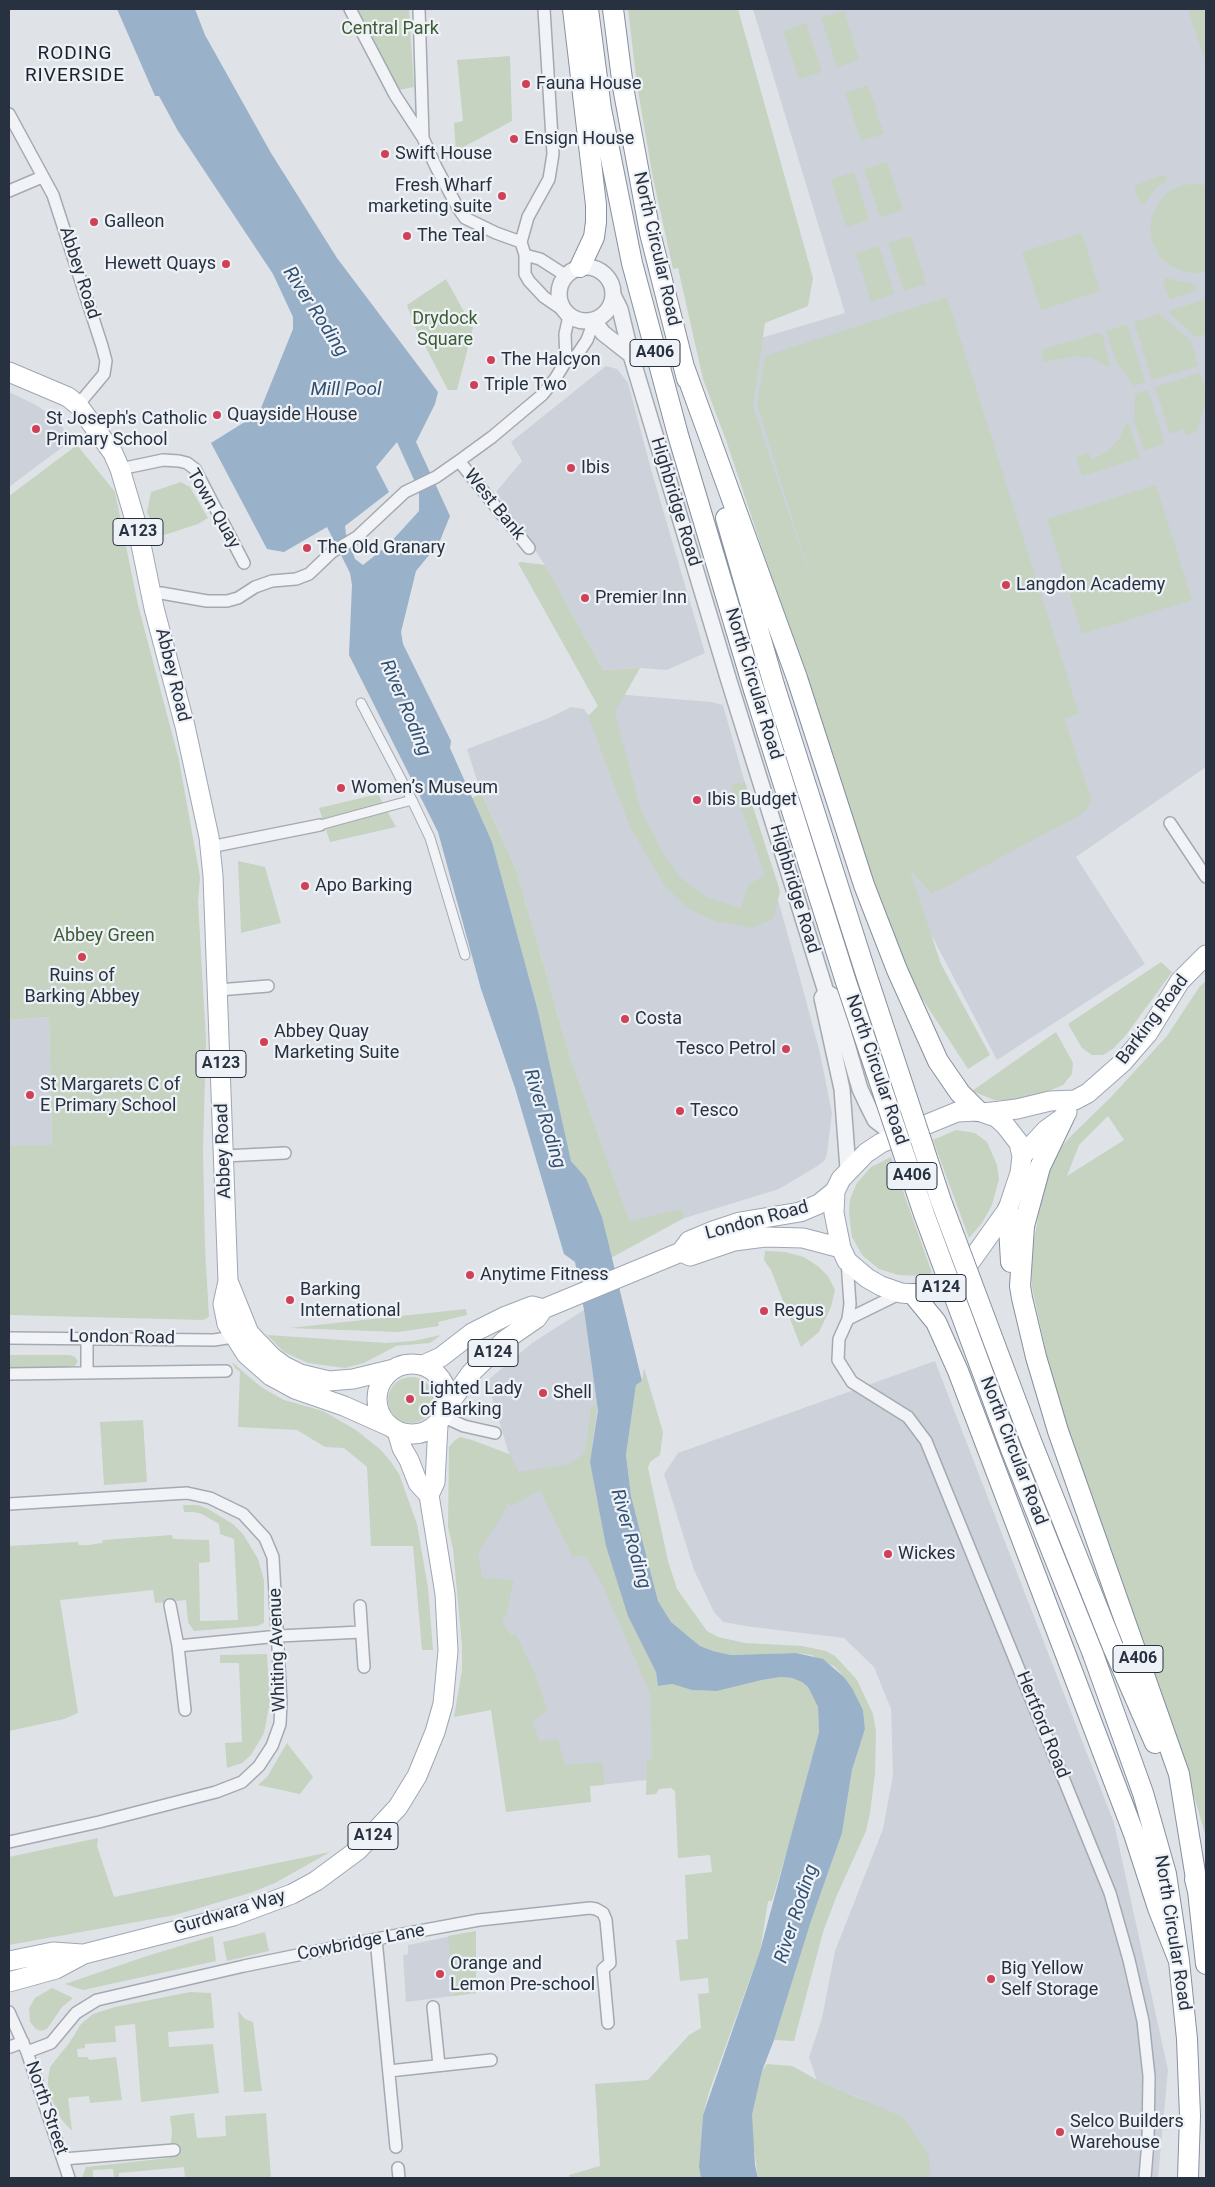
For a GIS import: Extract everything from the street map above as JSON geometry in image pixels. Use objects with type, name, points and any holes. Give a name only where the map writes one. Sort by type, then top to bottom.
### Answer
[{"type":"highway","points":[[573,9],[596,205],[596,222],[594,237],[573,271]]},
{"type":"highway","name":"North Circular Road","points":[[588,9],[601,109],[634,272],[678,435],[754,690],[846,982],[924,1214],[1011,1449],[1093,1654],[1143,1793],[1166,1874],[1179,1960],[1187,2039],[1190,2116],[1188,2178]]},
{"type":"highway","name":"North Circular Road","points":[[613,9],[623,87],[650,233],[684,367],[774,685],[889,1046],[988,1330],[1113,1647],[1158,1750],[1198,1892],[1206,1964]]},
{"type":"highway","name":"A406","points":[[684,367],[797,678],[864,885],[897,970],[938,1061],[960,1093],[981,1112]]},
{"type":"highway","points":[[1020,1286],[1024,1226],[1040,1167],[1070,1108]]},
{"type":"highway","name":"A406","points":[[1008,1209],[1012,1275],[1020,1286],[1036,1357],[1058,1431],[1179,1774],[1198,1892]]},
{"type":"highway","name":"A406","points":[[907,1294],[936,1322],[958,1371],[1134,1834],[1158,1908],[1179,1960]]},
{"type":"main road","name":"A123","points":[[9,362],[52,379],[62,394]]},
{"type":"main road","name":"A123","points":[[9,372],[62,394],[78,406]]},
{"type":"main road","name":"Abbey Road","points":[[78,406],[108,444],[120,469],[138,530],[152,596],[185,726],[210,847],[218,990],[228,1281],[223,1304],[227,1324],[242,1335]]},
{"type":"main road","name":"Barking Road","points":[[1022,1156],[1046,1130],[1122,1063],[1148,1033],[1180,981],[1206,955]]},
{"type":"main road","name":"A124","points":[[1022,1156],[1017,1188],[1008,1209],[968,1265],[950,1283],[937,1290],[907,1294],[881,1286],[867,1278],[844,1254],[834,1213],[836,1191],[848,1169],[866,1153],[896,1136],[957,1112],[1011,1110],[1050,1101],[1070,1108]]},
{"type":"main road","points":[[981,1112],[996,1117],[1005,1125],[1019,1143],[1022,1156]]},
{"type":"main road","name":"London Road","points":[[443,1415],[472,1373],[505,1340],[537,1318],[544,1309],[681,1252],[689,1241],[713,1231],[740,1222],[800,1212],[819,1204],[836,1191]]},
{"type":"main road","name":"London Road","points":[[681,1252],[690,1256],[734,1241],[765,1237],[803,1238],[844,1254]]},
{"type":"main road","name":"London Road","points":[[423,1365],[441,1356],[472,1333],[506,1316],[532,1306],[544,1309]]},
{"type":"main road","name":"A123","points":[[242,1335],[284,1366],[300,1374],[321,1379],[343,1380],[394,1368]]},
{"type":"main road","name":"A123","points":[[242,1335],[246,1354],[271,1376],[295,1389],[344,1406],[394,1429]]},
{"type":"main road","points":[[406,1364],[423,1365],[439,1376],[448,1394],[443,1415],[414,1434],[394,1429],[381,1415],[377,1398],[382,1381],[394,1368],[406,1364]]},
{"type":"main road","name":"Gurdwara Way","points":[[429,1495],[435,1482],[443,1415]]},
{"type":"main road","name":"Gurdwara Way","points":[[9,1982],[56,1969],[84,1954],[233,1916],[292,1894],[336,1868],[358,1850],[387,1821],[409,1790],[423,1764],[443,1704],[447,1669],[448,1632],[445,1594],[429,1495],[418,1483],[412,1465],[394,1429]]},
{"type":"main road","name":"Gurdwara Way","points":[[17,1960],[53,1952],[84,1954]]},
{"type":"street","points":[[350,9],[405,112],[423,138],[458,208],[466,218],[496,233],[521,242]]},
{"type":"street","points":[[419,9],[423,138]]},
{"type":"street","points":[[544,9],[552,154],[549,178],[528,217],[521,242],[525,254],[525,274],[544,297],[576,320],[594,321],[603,333],[631,355]]},
{"type":"street","points":[[405,112],[422,105]]},
{"type":"street","name":"Abbey Road","points":[[9,114],[53,195],[106,361],[104,374],[78,406]]},
{"type":"street","points":[[9,191],[42,177]]},
{"type":"street","points":[[525,254],[573,271],[596,269],[609,279],[613,295],[608,311],[594,321],[587,340],[577,355],[566,361]]},
{"type":"street","points":[[152,596],[161,593],[207,602],[227,601],[238,598],[255,587],[277,581],[296,580],[308,574],[332,552],[353,540],[412,487],[436,477],[492,437],[542,394],[556,379],[566,361],[566,313],[558,293],[560,284],[573,271]]},
{"type":"street","name":"Highbridge Road","points":[[613,295],[620,309],[631,355],[729,681],[826,992],[833,996],[860,1089],[867,1104],[875,1120],[896,1136]]},
{"type":"street","name":"Town Quay","points":[[120,469],[163,460],[179,460],[188,463],[195,469],[244,562]]},
{"type":"street","name":"West Bank","points":[[459,461],[528,548]]},
{"type":"street","points":[[361,703],[430,838],[465,955]]},
{"type":"street","points":[[210,847],[320,825],[412,800]]},
{"type":"street","points":[[1170,823],[1206,877]]},
{"type":"street","points":[[218,990],[268,986]]},
{"type":"street","name":"Highbridge Road","points":[[826,992],[822,998],[842,1089],[848,1169]]},
{"type":"street","points":[[224,1156],[285,1152]]},
{"type":"street","name":"Hertford Road","points":[[844,1254],[850,1294],[848,1319],[839,1339],[838,1360],[852,1382],[908,1417],[926,1441],[1110,1893],[1143,2021],[1149,2076],[1148,2141],[1145,2178]]},
{"type":"street","points":[[848,1319],[907,1294]]},
{"type":"street","name":"London Road","points":[[9,1338],[214,1340],[242,1335]]},
{"type":"street","points":[[86,1338],[87,1372]]},
{"type":"street","points":[[9,1374],[226,1371]]},
{"type":"street","points":[[443,1415],[464,1426],[495,1433]]},
{"type":"street","name":"Whiting Avenue","points":[[9,1504],[187,1493],[210,1498],[244,1514],[265,1538],[273,1557],[279,1636],[280,1724],[266,1756],[259,1766],[242,1782],[216,1792],[99,1822],[9,1842]]},
{"type":"street","points":[[170,1606],[178,1646],[185,1710]]},
{"type":"street","points":[[360,1606],[364,1667]]},
{"type":"street","points":[[178,1646],[279,1636],[361,1632]]},
{"type":"street","name":"Cowbridge Lane","points":[[10,2047],[51,2043],[76,2013],[96,2000],[244,1966],[479,1920],[596,1909],[603,1913],[606,1920],[610,1964],[603,1969],[608,2023]]},
{"type":"street","points":[[376,1939],[396,2146]]},
{"type":"street","points":[[433,2007],[439,2065]]},
{"type":"street","name":"North Street","points":[[9,2012],[25,2047],[69,2178]]},
{"type":"street","points":[[389,2071],[490,2060]]},
{"type":"street","points":[[63,2159],[174,2150]]},
{"type":"shaded area","name":"Langdon Academy","points":[[753,9],[1206,9],[1206,767],[1076,857],[1145,964],[997,1060],[903,881],[745,402],[754,340],[845,313]]},
{"type":"shaded area","points":[[606,366],[617,369],[628,383],[705,653],[667,670],[640,668],[603,670],[543,562],[496,492],[522,461],[511,442]]},
{"type":"shaded area","name":"St Joseph's Catholic Primary School","points":[[9,392],[36,405],[55,418],[72,440],[9,487]]},
{"type":"shaded area","points":[[615,694],[711,702],[723,705],[820,1053],[832,1113],[827,1154],[825,1160],[819,1165],[779,1189],[633,1234],[570,1057],[516,869],[481,793],[467,749],[549,718],[571,707],[584,709],[589,716],[598,706]]},
{"type":"shaded area","name":"St Margarets C of E Primary School","points":[[49,1017],[52,1146],[9,1146],[9,1020]]},
{"type":"shaded area","points":[[584,1310],[598,1411],[656,1672],[659,1759],[647,1760],[647,1780],[590,1786],[515,1799],[472,1533],[509,1454],[487,1381],[532,1343]]},
{"type":"shaded area","points":[[935,1361],[1114,1823],[1168,2070],[1158,2178],[930,2178],[862,2099],[817,2081],[809,2057],[822,2018],[835,1951],[883,1829],[893,1775],[891,1709],[874,1667],[844,1638],[723,1622],[714,1612],[694,1570],[664,1474],[678,1453]]},
{"type":"shaded area","name":"Orange and Lemon Pre-school","points":[[476,1931],[476,1993],[406,2002],[403,1955],[408,1954],[408,1945]]},
{"type":"green space","name":"Central Park","points":[[358,9],[409,9],[414,87],[399,90]]},
{"type":"green space","points":[[628,9],[738,9],[813,278],[808,306],[765,323],[753,407],[816,595],[757,404],[765,356],[947,297],[1079,714],[1064,718],[1091,799],[1088,808],[1080,815],[932,894],[909,868],[941,964],[990,1055],[968,1069],[901,966],[727,443],[703,379],[678,268],[673,269],[653,178],[637,85]]},
{"type":"green space","points":[[1188,9],[1206,9],[1206,64]]},
{"type":"green space","points":[[844,11],[859,60],[837,67],[821,18]]},
{"type":"green space","points":[[806,23],[822,72],[799,79],[783,31]]},
{"type":"green space","points":[[510,56],[512,121],[456,151],[454,123],[463,121],[457,60]]},
{"type":"green space","points":[[868,85],[884,134],[861,141],[845,93]]},
{"type":"green space","points":[[887,162],[903,210],[880,217],[864,169]]},
{"type":"green space","points":[[854,172],[869,220],[846,227],[831,179]]},
{"type":"green space","points":[[1162,175],[1167,177],[1166,181],[1157,187],[1144,204],[1140,204],[1134,186]]},
{"type":"green space","points":[[1197,184],[1206,186],[1206,271],[1199,273],[1185,272],[1171,266],[1160,257],[1153,244],[1150,229],[1152,215],[1159,202],[1169,191],[1183,185]]},
{"type":"green space","points":[[1082,233],[1100,291],[1041,310],[1022,252]]},
{"type":"green space","points":[[911,236],[926,284],[904,291],[888,243]]},
{"type":"green space","points":[[879,246],[894,294],[871,302],[856,253]]},
{"type":"green space","points":[[1165,278],[1193,284],[1196,286],[1196,290],[1172,299],[1169,297],[1163,282]]},
{"type":"green space","name":"Drydock Square","points":[[446,279],[473,328],[457,390],[448,390],[414,325],[407,305]]},
{"type":"green space","points":[[1206,299],[1206,334],[1195,337],[1168,311]]},
{"type":"green space","points":[[1159,314],[1191,341],[1198,366],[1152,380],[1134,322]]},
{"type":"green space","points":[[1127,324],[1145,382],[1133,386],[1117,363],[1106,331]]},
{"type":"green space","points":[[1098,333],[1102,334],[1110,364],[1108,367],[1092,358],[1077,356],[1043,362],[1041,352],[1044,349]]},
{"type":"green space","points":[[1200,373],[1206,392],[1206,403],[1196,432],[1186,435],[1184,429],[1170,434],[1155,387]]},
{"type":"green space","points":[[1148,390],[1165,444],[1144,450],[1134,420],[1135,394]]},
{"type":"green space","points":[[1126,424],[1129,424],[1140,458],[1082,476],[1076,457],[1089,453],[1091,460],[1107,452],[1119,439]]},
{"type":"green space","name":"Abbey Green","points":[[77,445],[115,492],[138,605],[179,760],[200,877],[198,902],[206,1040],[203,1150],[205,1248],[209,1317],[203,1320],[9,1315],[9,1146],[52,1145],[49,1017],[9,1020],[9,496]]},
{"type":"green space","points":[[181,482],[190,487],[208,518],[198,524],[158,537],[147,512],[151,492]]},
{"type":"green space","points":[[1156,485],[1192,600],[1082,634],[1047,519]]},
{"type":"green space","points":[[518,563],[545,565],[603,670],[640,668],[615,712],[640,808],[665,857],[681,878],[708,898],[741,908],[748,885],[765,875],[731,785],[745,782],[780,891],[774,918],[753,928],[715,921],[689,909],[665,886],[630,827],[588,716],[598,706]]},
{"type":"green space","points":[[481,793],[516,869],[570,1057],[629,1221],[681,1209],[684,1218],[611,1258],[602,1217],[586,1178],[571,1161],[538,1011],[492,842],[472,798]]},
{"type":"green space","points":[[378,794],[396,827],[330,842],[319,808]]},
{"type":"green space","points":[[238,861],[265,867],[281,923],[241,933]]},
{"type":"green space","points":[[1161,962],[1172,972],[1126,1035],[1114,1048],[1103,1055],[1092,1055],[1082,1048],[1068,1024]]},
{"type":"green space","points":[[1206,981],[1206,1837],[1186,1769],[1057,1403],[1032,1287],[1031,1255],[1049,1162],[1068,1139],[1111,1097],[1167,1036],[1200,986]],"holes":[[[1108,1116],[1124,1140],[1067,1176],[1079,1145]]]},
{"type":"green space","points":[[1056,1032],[1073,1063],[1072,1074],[1063,1085],[1032,1098],[1012,1101],[994,1100],[972,1091]]},
{"type":"green space","points":[[956,1130],[975,1133],[987,1142],[997,1165],[999,1179],[992,1205],[982,1223],[969,1238],[933,1140]]},
{"type":"green space","points":[[891,1157],[932,1273],[921,1276],[898,1275],[879,1269],[862,1255],[852,1237],[849,1213],[850,1199],[857,1183],[871,1167]]},
{"type":"green space","points":[[765,1251],[785,1252],[804,1257],[828,1276],[835,1290],[831,1307],[819,1332],[801,1347],[771,1270],[764,1260]]},
{"type":"green space","points":[[466,1309],[467,1315],[438,1322],[439,1326],[398,1332],[289,1328]]},
{"type":"green space","points":[[267,1335],[386,1343],[413,1341],[441,1335],[430,1343],[396,1346],[364,1363],[345,1368],[308,1363],[284,1352]]},
{"type":"green space","points":[[9,1355],[70,1355],[78,1361],[75,1366],[71,1366],[71,1370],[9,1370]]},
{"type":"green space","points":[[232,1362],[261,1387],[284,1400],[323,1411],[356,1430],[381,1450],[391,1462],[399,1474],[417,1524],[428,1588],[433,1650],[422,1650],[413,1546],[371,1546],[367,1467],[344,1448],[325,1447],[297,1430],[238,1427],[240,1372]]},
{"type":"green space","points":[[644,1368],[663,1432],[660,1455],[650,1462],[648,1468],[668,1561],[677,1589],[707,1631],[718,1637],[745,1643],[802,1646],[826,1651],[835,1656],[857,1680],[873,1714],[876,1731],[875,1773],[866,1831],[837,1895],[823,1932],[794,2041],[774,2040],[811,1921],[842,1833],[852,1770],[865,1729],[863,1710],[852,1688],[835,1667],[811,1655],[796,1653],[731,1655],[713,1651],[700,1646],[671,1622],[658,1601],[631,1496],[626,1455],[636,1385],[642,1381]]},
{"type":"green space","points":[[411,1377],[424,1381],[430,1387],[434,1400],[430,1413],[424,1419],[411,1423],[398,1419],[392,1413],[388,1400],[392,1387],[398,1381]]},
{"type":"green space","points":[[597,1405],[590,1462],[606,1546],[628,1616],[656,1672],[658,1686],[672,1684],[692,1690],[717,1691],[762,1680],[780,1677],[792,1678],[808,1687],[818,1707],[819,1732],[794,1828],[772,1901],[768,1901],[760,1951],[709,2092],[703,2115],[699,2167],[701,2178],[570,2178],[569,2175],[600,2166],[595,2084],[648,2080],[689,2035],[701,2028],[698,1994],[709,1993],[708,1978],[680,1981],[676,1940],[688,1939],[685,1875],[712,1872],[710,1855],[678,1858],[675,1791],[671,1788],[659,1789],[656,1794],[646,1795],[647,1760],[652,1759],[650,1693],[602,1584],[587,1558],[578,1555],[573,1558],[540,1490],[511,1506],[507,1503],[502,1516],[478,1552],[482,1578],[514,1580],[506,1616],[502,1621],[511,1635],[516,1635],[534,1671],[547,1710],[532,1723],[540,1741],[558,1740],[565,1765],[602,1762],[604,1785],[590,1786],[591,1802],[506,1812],[491,1710],[454,1717],[462,1670],[462,1646],[453,1549],[448,1527],[449,1447],[460,1437],[472,1440],[509,1454],[519,1472],[569,1464],[585,1453],[591,1408]]},
{"type":"green space","points":[[143,1420],[147,1482],[104,1485],[100,1422]]},
{"type":"green space","points":[[183,1505],[198,1505],[208,1509],[233,1524],[243,1534],[258,1559],[264,1580],[264,1623],[257,1626],[194,1631],[188,1622],[186,1600],[155,1603],[153,1590],[60,1600],[78,1713],[64,1719],[9,1731],[9,1546],[78,1542],[79,1545],[88,1545],[102,1543],[103,1540],[172,1535],[173,1539],[209,1540],[210,1562],[199,1563],[200,1621],[238,1620],[234,1539],[220,1534],[219,1524],[202,1514],[184,1512]]},
{"type":"green space","points":[[267,1654],[270,1701],[264,1733],[251,1755],[242,1763],[227,1768],[225,1743],[242,1742],[239,1663],[220,1663],[220,1655]]},
{"type":"green space","points":[[287,1743],[313,1777],[300,1794],[258,1785],[267,1777]]},
{"type":"green space","points":[[98,1838],[97,1846],[114,1897],[330,1852],[275,1883],[250,1893],[175,1915],[9,1945],[9,1857]]},
{"type":"green space","points":[[476,1931],[476,1993],[454,1996],[448,1936]]},
{"type":"green space","points":[[265,1932],[269,1951],[227,1961],[223,1942]]},
{"type":"green space","points":[[213,1936],[216,1961],[83,1990],[65,1984],[147,1956]]},
{"type":"green space","points":[[52,1988],[73,1998],[62,2007],[47,2029],[41,2031],[36,2029],[30,2022],[29,2008],[35,1998]]},
{"type":"green space","points":[[190,1992],[211,1993],[214,2028],[168,2032],[169,2047],[213,2044],[219,2093],[141,2102],[135,2024],[115,2026],[116,2042],[85,2044],[85,2048],[77,2049],[78,2057],[88,2057],[89,2060],[116,2057],[122,2100],[90,2103],[89,2096],[68,2098],[72,2131],[61,2119],[48,2091],[48,2079],[50,2067],[70,2042],[81,2024],[93,2014],[115,2007]]},
{"type":"green space","points":[[238,2011],[245,2019],[253,2022],[262,2091],[244,2092]]},
{"type":"green space","points":[[767,2064],[792,2066],[821,2082],[903,2117],[929,2155],[930,2178],[758,2178],[752,2135],[752,2115],[762,2071]]},
{"type":"green space","points":[[194,2113],[197,2138],[226,2136],[225,2116],[266,2113],[271,2178],[185,2178],[184,2167],[119,2173],[119,2177],[114,2178],[113,2169],[93,2170],[93,2178],[82,2178],[86,2167],[169,2158],[172,2133],[170,2116]]},
{"type":"water","points":[[117,9],[195,9],[205,35],[271,153],[337,258],[438,392],[435,404],[416,442],[450,516],[439,543],[416,571],[401,632],[403,644],[451,741],[450,748],[492,842],[538,1011],[571,1161],[586,1178],[602,1217],[642,1381],[636,1385],[626,1455],[631,1496],[658,1601],[671,1622],[700,1646],[713,1651],[731,1655],[796,1653],[823,1659],[844,1677],[863,1710],[865,1729],[852,1770],[842,1833],[762,2071],[752,2115],[755,2165],[758,2178],[701,2178],[699,2167],[703,2115],[760,1951],[819,1732],[818,1707],[808,1687],[792,1678],[780,1677],[762,1680],[717,1691],[692,1690],[672,1684],[658,1686],[656,1672],[628,1616],[606,1546],[590,1462],[598,1411],[584,1310],[575,1262],[564,1254],[515,1088],[481,989],[438,832],[349,655],[352,585],[350,573],[327,527],[284,552],[267,549],[211,443],[259,413],[293,329],[293,317],[273,274],[178,131],[159,96],[155,96]],"holes":[[[397,442],[419,491],[419,511],[388,545],[363,565],[355,559],[345,526],[389,492],[376,467]]]},
{"type":"place","name":"Fauna House","points":[[526,84]]},
{"type":"place","name":"Ensign House","points":[[514,139]]},
{"type":"place","name":"Swift House","points":[[385,154]]},
{"type":"place","name":"Fresh Wharf marketing suite","points":[[502,196]]},
{"type":"place","name":"Galleon","points":[[94,222]]},
{"type":"place","name":"The Teal","points":[[407,236]]},
{"type":"place","name":"Hewett Quays","points":[[226,264]]},
{"type":"place","name":"The Halcyon","points":[[491,360]]},
{"type":"place","name":"Triple Two","points":[[474,385]]},
{"type":"place","name":"Quayside House","points":[[217,415]]},
{"type":"place","name":"St Joseph's Catholic Primary School","points":[[36,429]]},
{"type":"place","name":"Ibis","points":[[571,468]]},
{"type":"place","name":"The Old Granary","points":[[307,548]]},
{"type":"place","name":"Langdon Academy","points":[[1006,585]]},
{"type":"place","name":"Premier Inn","points":[[585,598]]},
{"type":"place","name":"Women’s Museum","points":[[341,788]]},
{"type":"place","name":"Ibis Budget","points":[[697,800]]},
{"type":"place","name":"Apo Barking","points":[[305,886]]},
{"type":"place","name":"Ruins of Barking Abbey","points":[[82,957]]},
{"type":"place","name":"Costa","points":[[625,1019]]},
{"type":"place","name":"Abbey Quay Marketing Suite","points":[[264,1042]]},
{"type":"place","name":"Tesco Petrol","points":[[786,1049]]},
{"type":"place","name":"St Margarets C of E Primary School","points":[[30,1095]]},
{"type":"place","name":"Tesco","points":[[680,1111]]},
{"type":"place","name":"Anytime Fitness","points":[[470,1275]]},
{"type":"place","name":"Barking International","points":[[290,1300]]},
{"type":"place","name":"Regus","points":[[764,1311]]},
{"type":"place","name":"Shell","points":[[543,1393]]},
{"type":"place","name":"Lighted Lady of Barking","points":[[410,1399]]},
{"type":"place","name":"Wickes","points":[[888,1554]]},
{"type":"place","name":"Orange and Lemon Pre-school","points":[[440,1974]]},
{"type":"place","name":"Big Yellow Self Storage","points":[[991,1979]]},
{"type":"place","name":"Selco Builders Warehouse","points":[[1060,2132]]},
{"type":"district","name":"RODING RIVERSIDE","points":[[75,65]]},
{"type":"water label","name":"River Roding","points":[[315,312]]},
{"type":"water label","name":"Mill Pool","points":[[346,390]]},
{"type":"water label","name":"River Roding","points":[[405,708]]},
{"type":"water label","name":"River Roding","points":[[544,1119]]},
{"type":"water label","name":"River Roding","points":[[630,1539]]},
{"type":"water label","name":"River Roding","points":[[797,1914]]}]
